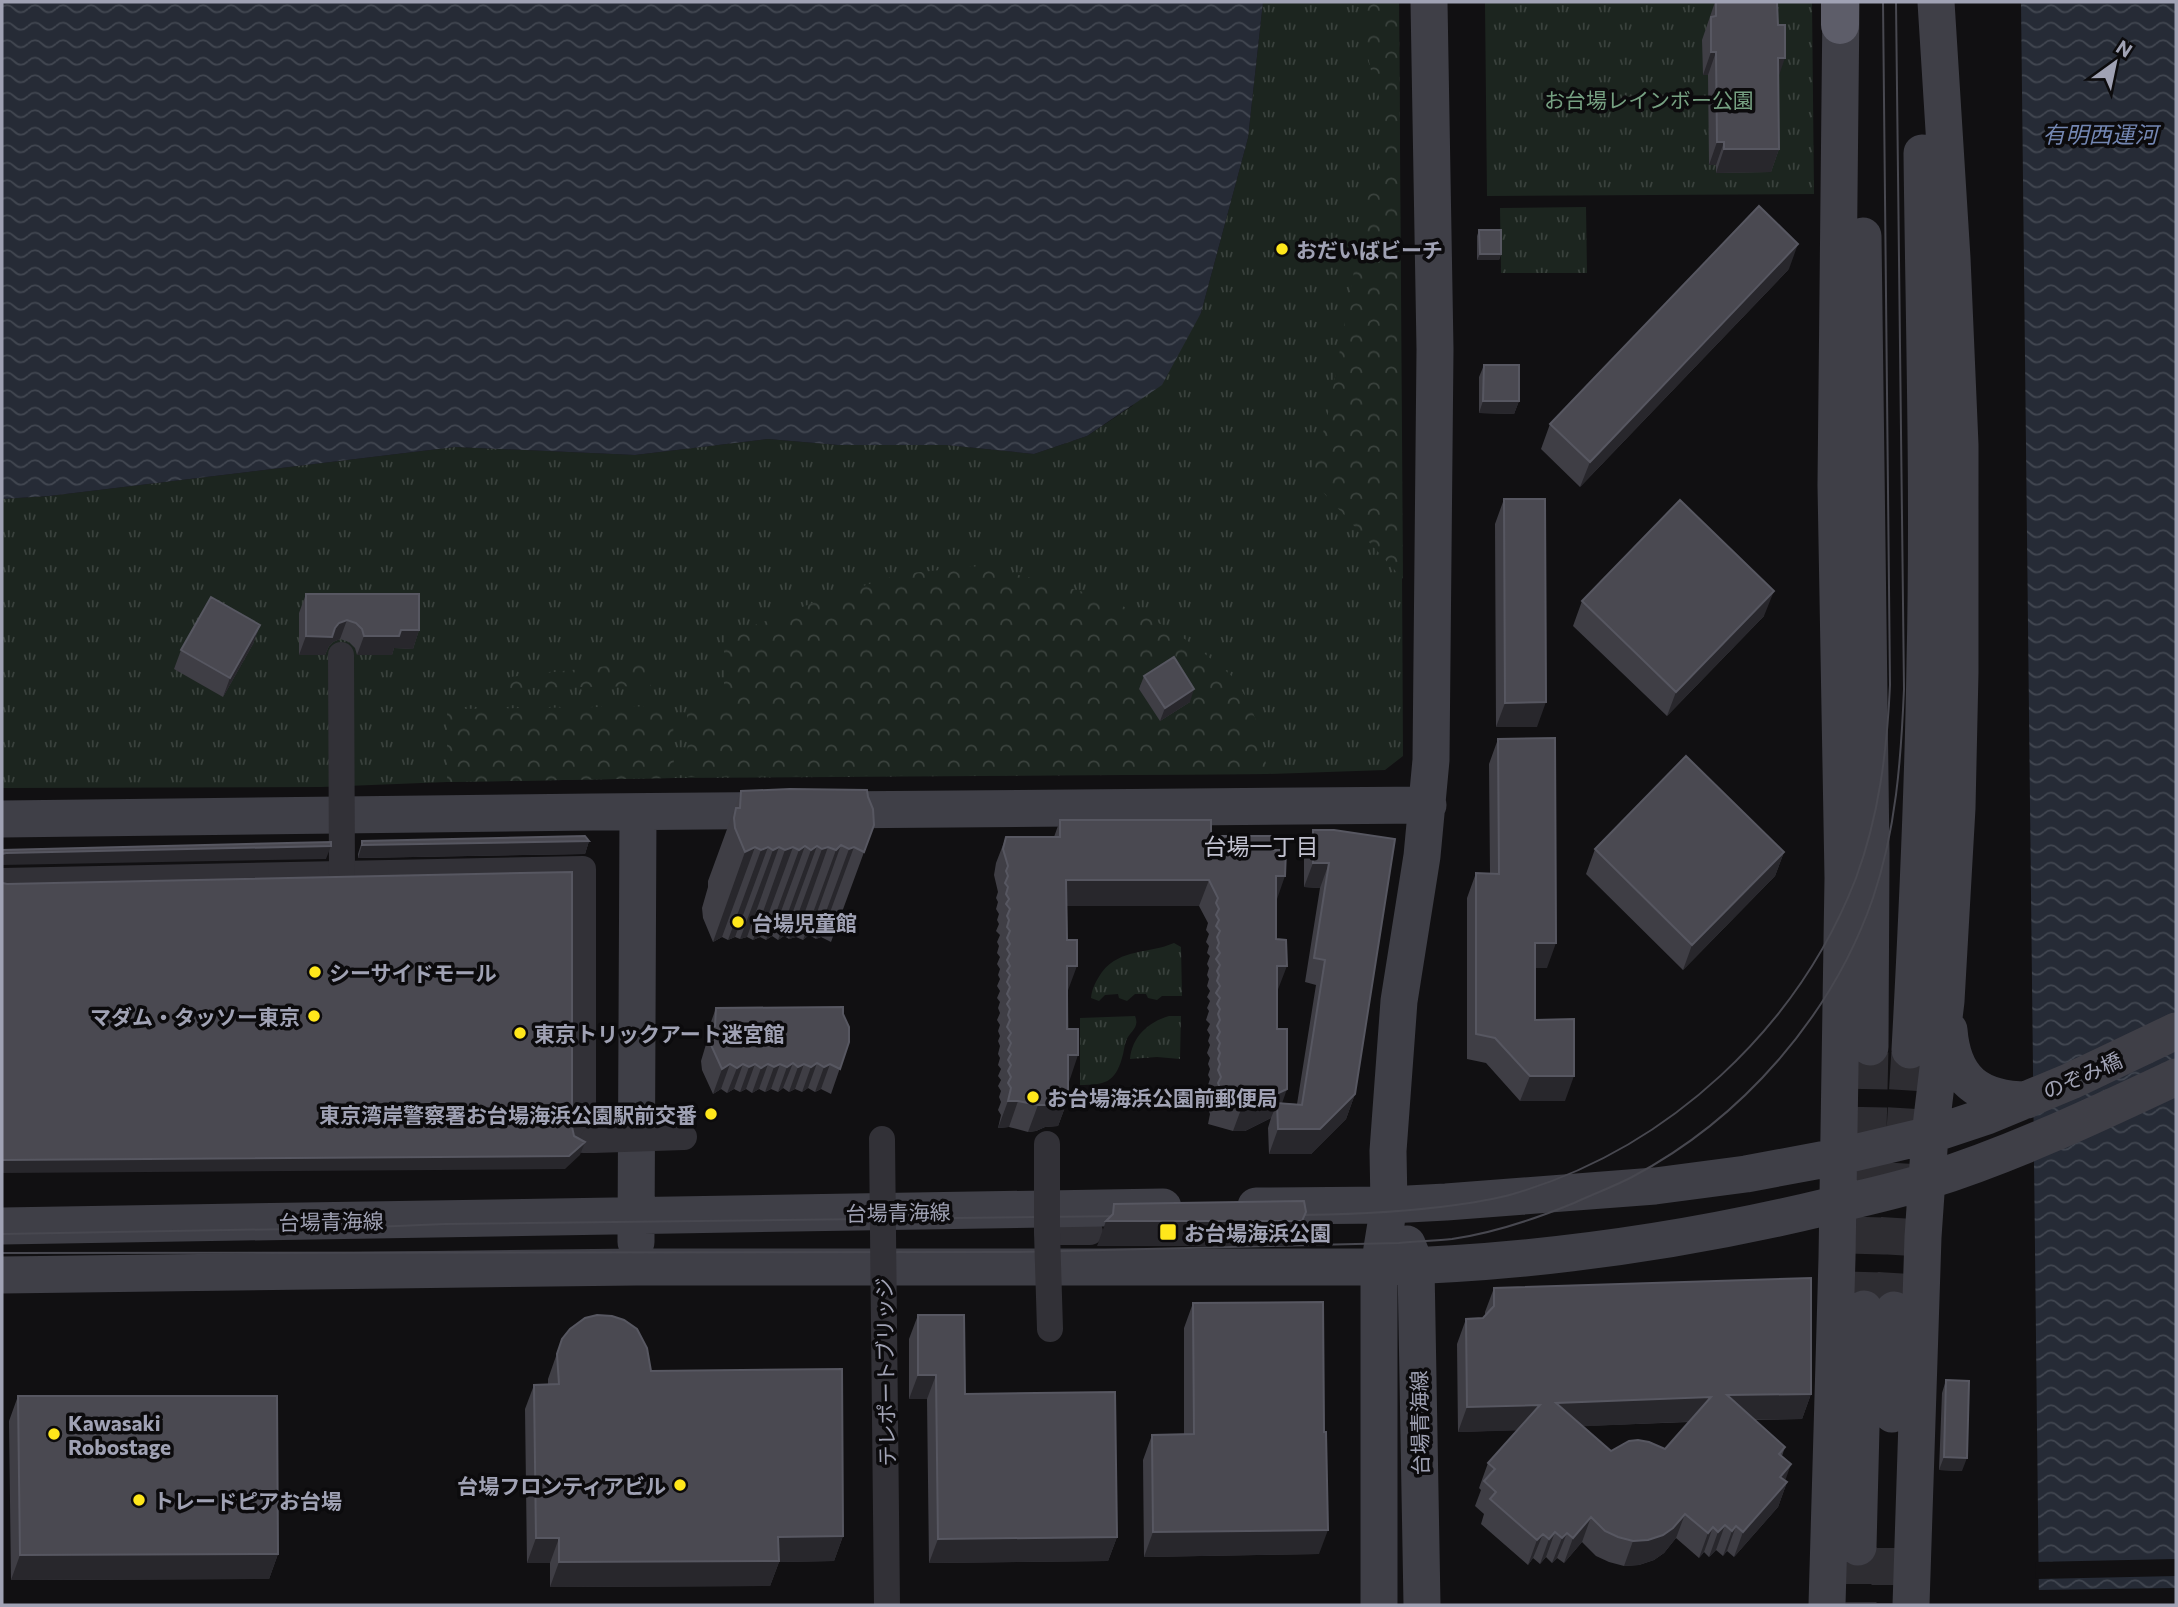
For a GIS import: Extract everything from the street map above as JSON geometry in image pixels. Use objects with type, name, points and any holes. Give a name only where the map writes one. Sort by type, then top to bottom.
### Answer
[{"type":"street","points":[[1389,1205],[1388,1151],[1399,1001],[1422,856],[1431,760],[1435,349],[1429,2]]},
{"type":"street","points":[[1911,1605],[1926,1182],[1946,1001],[1960,671],[1960,445],[1952,258],[1922,2]]},
{"type":"street","points":[[1910,1050],[1920,858],[1925,660],[1931,75],[1936,2]]},
{"type":"street","points":[[1846,7],[1851,72],[1867,598],[1871,854],[1870,1047]]},
{"type":"street","points":[[1827,1605],[1843,878],[1836,485],[1851,72]]},
{"type":"street","points":[[341,656],[342,874]]},
{"type":"street","points":[[2,819],[1428,805]]},
{"type":"street","points":[[636,1267],[638,812]]},
{"type":"street","points":[[2,881],[583,869],[583,1140],[684,1137]]},
{"type":"street","points":[[1946,1001],[1950,1046],[1962,1076],[1976,1089],[2002,1104]]},
{"type":"street","name":"のぞみ橋","points":[[1389,1205],[1655,1186],[1746,1174],[1838,1157],[1930,1135],[2002,1104],[2083,1076],[2176,1031]]},
{"type":"street","name":"のぞみ橋","points":[[1379,1267],[1449,1265],[1561,1254],[1663,1241],[1754,1224],[1926,1182],[1987,1161],[2176,1077]]},
{"type":"street","name":"テレポートブリッジ","points":[[882,1139],[887,1605]]},
{"type":"street","points":[[1047,1144],[1050,1328]]},
{"type":"street","name":"台場青海線","points":[[2,1226],[1389,1205]]},
{"type":"street","name":"台場青海線","points":[[1389,1205],[1416,1266],[1422,1605]]},
{"type":"street","name":"台場青海線","points":[[1379,1605],[1379,1267],[1389,1205]]},
{"type":"street","points":[[1047,1232],[1090,1231]]},
{"type":"street","points":[[2,1275],[636,1267],[1379,1267]]},
{"type":"street","points":[[1874,1547],[1879,1310]]},
{"type":"green space","points":[[1263,2],[1399,2],[1403,756],[1385,770],[1267,774],[674,778],[321,787],[2,788],[2,499],[49,496],[455,447],[635,455],[768,439],[838,445],[946,445],[1034,454],[1087,436],[1132,406],[1201,313],[1248,138]]},
{"type":"green space","points":[[1359,2],[1399,2],[1403,579],[1309,477],[1326,423],[1367,198],[1382,159],[1382,106],[1370,67]]},
{"type":"green space","name":"お台場レインボー公園","points":[[1485,2],[1812,2],[1814,194],[1487,196]]},
{"type":"green space","points":[[1586,207],[1587,273],[1501,273],[1500,208]]},
{"type":"green space","points":[[979,566],[1041,580],[1101,598],[1157,622],[1184,638],[1229,673],[1248,701],[1264,749],[1267,774],[688,777],[687,704],[724,704],[724,637],[828,597],[901,574]]},
{"type":"green space","points":[[651,661],[651,686],[510,688],[510,677]]},
{"type":"green space","points":[[673,706],[674,778],[447,782],[447,709]]},
{"type":"green space","points":[[1174,943],[1181,947],[1182,996],[1162,996],[1157,1000],[1148,998],[1146,994],[1135,994],[1127,1001],[1119,998],[1118,994],[1105,995],[1099,1001],[1091,998],[1096,982],[1110,964],[1127,955]]},
{"type":"green space","points":[[1135,1016],[1135,1027],[1126,1041],[1116,1073],[1102,1083],[1080,1085],[1080,1018]]},
{"type":"green space","points":[[1169,1016],[1181,1016],[1180,1059],[1130,1059],[1134,1044],[1142,1032],[1154,1022]]},
{"type":"water","points":[[2,2],[1263,2],[1248,138],[1201,313],[1162,385],[1087,436],[1034,454],[946,445],[838,445],[768,439],[635,455],[455,447],[49,496],[2,499]]},
{"type":"water","name":"有明西運河","points":[[2021,2],[2176,2],[2176,1605],[2039,1605]]},
{"type":"pier","points":[[2176,1559],[2176,1576],[2036,1579],[2035,1562]]},
{"type":"pier","points":[[2176,1588],[2176,1605],[2036,1605],[2036,1590]]},
{"type":"building","points":[[1716,2],[1777,2],[1778,25],[1785,25],[1785,58],[1778,58],[1779,149],[1724,149],[1724,142],[1717,142],[1716,52],[1711,52],[1711,17],[1716,16]]},
{"type":"building","points":[[1759,206],[1798,244],[1590,462],[1550,424]]},
{"type":"building","points":[[1479,230],[1501,230],[1501,254],[1480,254]]},
{"type":"building","points":[[1484,365],[1519,365],[1519,401],[1483,401]]},
{"type":"building","points":[[1504,499],[1545,499],[1546,702],[1505,703]]},
{"type":"building","points":[[1680,500],[1774,591],[1676,692],[1582,601]]},
{"type":"building","points":[[306,594],[419,594],[419,630],[401,630],[399,636],[364,636],[356,623],[347,620],[339,623],[332,637],[306,636]]},
{"type":"building","points":[[211,597],[260,625],[230,678],[181,650]]},
{"type":"building","points":[[1174,657],[1194,689],[1165,708],[1144,676]]},
{"type":"building","points":[[1555,738],[1556,943],[1535,943],[1535,1020],[1574,1019],[1574,1076],[1530,1076],[1495,1038],[1476,1034],[1476,873],[1499,874],[1498,739]]},
{"type":"building","points":[[1686,756],[1784,852],[1692,945],[1595,849]]},
{"type":"building","points":[[867,790],[873,809],[874,825],[864,852],[841,845],[836,850],[817,846],[811,850],[805,846],[799,850],[779,847],[773,850],[768,847],[761,850],[755,847],[745,852],[735,828],[734,818],[736,808],[740,808],[741,791]]},
{"type":"building","points":[[1060,820],[1211,820],[1211,836],[1272,836],[1272,850],[1286,850],[1285,876],[1276,876],[1276,939],[1286,940],[1287,966],[1277,966],[1277,1029],[1287,1029],[1287,1089],[1255,1104],[1243,1104],[1218,1097],[1221,1077],[1218,1070],[1220,1043],[1217,1038],[1220,1032],[1217,1026],[1220,1009],[1217,1004],[1220,998],[1216,993],[1220,986],[1217,971],[1220,965],[1216,959],[1220,953],[1217,937],[1220,931],[1216,926],[1219,920],[1216,915],[1219,909],[1216,903],[1218,898],[1209,880],[1066,880],[1067,940],[1077,940],[1077,966],[1067,966],[1067,1029],[1078,1029],[1078,1055],[1068,1055],[1068,1099],[1055,1100],[1045,1105],[1008,1101],[1011,1088],[1008,1083],[1011,1077],[1008,1071],[1011,1065],[1008,1060],[1011,1054],[1008,1050],[1011,1043],[1008,1038],[1011,1033],[1007,1027],[1010,1009],[1007,1004],[1010,999],[1007,994],[1010,987],[1007,982],[1010,975],[1007,971],[1010,966],[1007,960],[1010,954],[1007,949],[1010,944],[1007,938],[1010,931],[1007,927],[1007,916],[1010,909],[1006,904],[1009,899],[1005,883],[1008,866],[1003,849],[1006,837],[1060,837]]},
{"type":"building","points":[[1313,830],[1334,830],[1395,839],[1355,1094],[1320,1129],[1278,1129],[1277,1103],[1302,1105],[1325,960],[1314,958],[1329,863],[1313,863]]},
{"type":"building","points":[[585,836],[589,841],[362,845],[362,841]]},
{"type":"building","points":[[331,842],[331,846],[2,854],[2,850]]},
{"type":"building","points":[[572,872],[572,1127],[574,1136],[585,1142],[569,1156],[2,1160],[2,883]]},
{"type":"building","points":[[843,1007],[849,1027],[849,1042],[840,1069],[830,1064],[824,1067],[817,1063],[811,1067],[804,1064],[798,1067],[793,1063],[787,1067],[768,1064],[761,1068],[755,1064],[749,1067],[743,1064],[737,1068],[730,1064],[722,1069],[711,1045],[710,1036],[712,1026],[715,1026],[716,1008]]},
{"type":"building","points":[[1304,1201],[1306,1212],[1302,1221],[1106,1221],[1113,1214],[1114,1204]]},
{"type":"building","points":[[1811,1278],[1811,1394],[1727,1395],[1785,1447],[1779,1454],[1791,1464],[1780,1477],[1787,1482],[1743,1532],[1736,1526],[1732,1531],[1725,1525],[1718,1532],[1713,1527],[1708,1533],[1685,1514],[1663,1535],[1633,1541],[1605,1531],[1591,1517],[1573,1538],[1567,1533],[1562,1538],[1555,1532],[1549,1539],[1543,1534],[1537,1540],[1490,1499],[1496,1492],[1484,1481],[1495,1469],[1488,1463],[1540,1405],[1467,1407],[1466,1319],[1483,1318],[1494,1306],[1494,1288]],"holes":[[[1711,1397],[1665,1449],[1638,1440],[1629,1441],[1611,1451],[1556,1403]]]},
{"type":"building","points":[[1323,1302],[1328,1530],[1153,1532],[1152,1435],[1194,1434],[1193,1303]]},
{"type":"building","name":"台場フロンティアビル","points":[[597,1315],[624,1320],[637,1329],[647,1348],[651,1371],[842,1369],[843,1536],[778,1537],[779,1561],[559,1562],[559,1538],[536,1538],[534,1385],[559,1384],[557,1354],[562,1339],[585,1318]]},
{"type":"building","points":[[918,1315],[964,1315],[965,1394],[1115,1392],[1117,1537],[938,1539],[936,1375],[918,1375]]},
{"type":"building","points":[[1946,1380],[1969,1381],[1967,1458],[1944,1457]]},
{"type":"building","name":"トレードピアお台場","points":[[18,1396],[277,1396],[278,1554],[20,1555]]},
{"type":"tunnel","points":[[1864,1309],[1870,1047]]},
{"type":"tunnel","points":[[1894,1310],[1910,1050]]},
{"type":"tunnel","points":[[1858,1547],[1858,1605]]},
{"type":"tunnel","points":[[1890,1548],[1890,1605]]},
{"type":"tram line","points":[[1286,1215],[1402,1211],[1495,1199],[1570,1174],[1624,1147],[1674,1114],[1721,1075],[1763,1032],[1800,984],[1831,933],[1856,878],[1871,831],[1881,783],[1889,710],[1883,2]]},
{"type":"tram line","points":[[2,1253],[1021,1252],[1399,1243],[1468,1236],[1529,1220],[1618,1184],[1672,1153],[1710,1126],[1746,1094],[1808,1023],[1834,983],[1855,941],[1873,898],[1887,847],[1899,768],[1904,689],[1896,2]]},
{"type":"tram line","points":[[2,1234],[445,1224],[1129,1216]]},
{"type":"place","name":"おだいばビーチ","points":[[1282,249]]},
{"type":"place","name":"台場児童館","points":[[738,922]]},
{"type":"place","name":"シーサイドモール","points":[[315,972]]},
{"type":"place","name":"マダム・タッソー東京","points":[[314,1016]]},
{"type":"place","name":"東京トリックアート迷宮館","points":[[520,1033]]},
{"type":"place","name":"お台場海浜公園前郵便局","points":[[1033,1097]]},
{"type":"place","name":"東京湾岸警察署お台場海浜公園駅前交番","points":[[711,1114]]},
{"type":"place","name":"お台場海浜公園","points":[[1168,1232]]},
{"type":"place","name":"Kawasaki Robostage","points":[[54,1434]]},
{"type":"place","name":"台場フロンティアビル","points":[[680,1485]]},
{"type":"place","name":"トレードピアお台場","points":[[139,1500]]},
{"type":"district","name":"台場一丁目","points":[[1261,846]]}]
